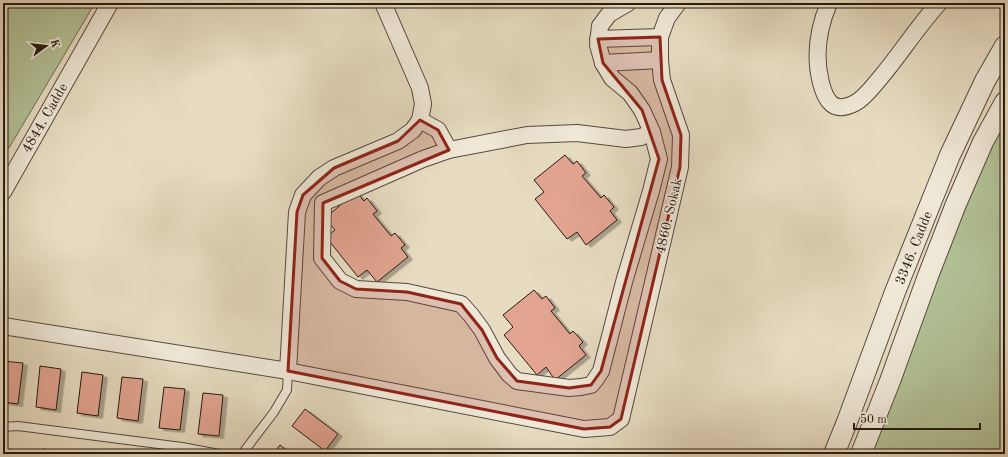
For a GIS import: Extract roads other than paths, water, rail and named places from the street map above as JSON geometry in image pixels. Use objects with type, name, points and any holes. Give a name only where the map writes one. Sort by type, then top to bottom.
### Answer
[{"type":"street","name":"4844. Cadde","points":[[3,192],[110,3]]},
{"type":"street","points":[[3,326],[288,371],[297,212],[303,195],[319,178],[334,168],[398,141],[412,130],[420,120],[423,104],[420,88],[383,3]]},
{"type":"street","points":[[628,3],[609,14],[600,26],[598,45],[602,63],[612,78],[630,93],[642,110],[652,132],[659,159],[624,282],[601,371],[591,385],[569,388],[517,381],[509,374],[497,358],[482,330],[461,304],[407,292],[356,290],[340,281],[322,258],[323,203],[422,159],[449,150],[527,135],[577,133],[626,139],[641,137],[652,132]]},
{"type":"street","name":"4860. Sokak","points":[[288,371],[584,429],[610,427],[621,419],[680,167],[681,135],[662,80],[660,60],[660,37],[667,18],[678,3]]},
{"type":"street","points":[[829,3],[818,38],[817,60],[820,81],[825,95],[830,104],[838,107],[847,106],[856,102],[871,89],[939,3]]},
{"type":"street","points":[[598,39],[660,37]]},
{"type":"street","name":"3346. Cadde","points":[[834,454],[892,300],[950,155],[985,81],[1005,46]]},
{"type":"street","points":[[602,63],[660,60]]},
{"type":"street","name":"3346. Cadde","points":[[861,454],[956,204],[983,142],[1005,102]]},
{"type":"street","points":[[420,120],[438,130],[449,150]]},
{"type":"lane","points":[[242,454],[274,412],[287,390],[288,371]]},
{"type":"lane","points":[[3,427],[18,426],[182,447],[219,454]]}]
